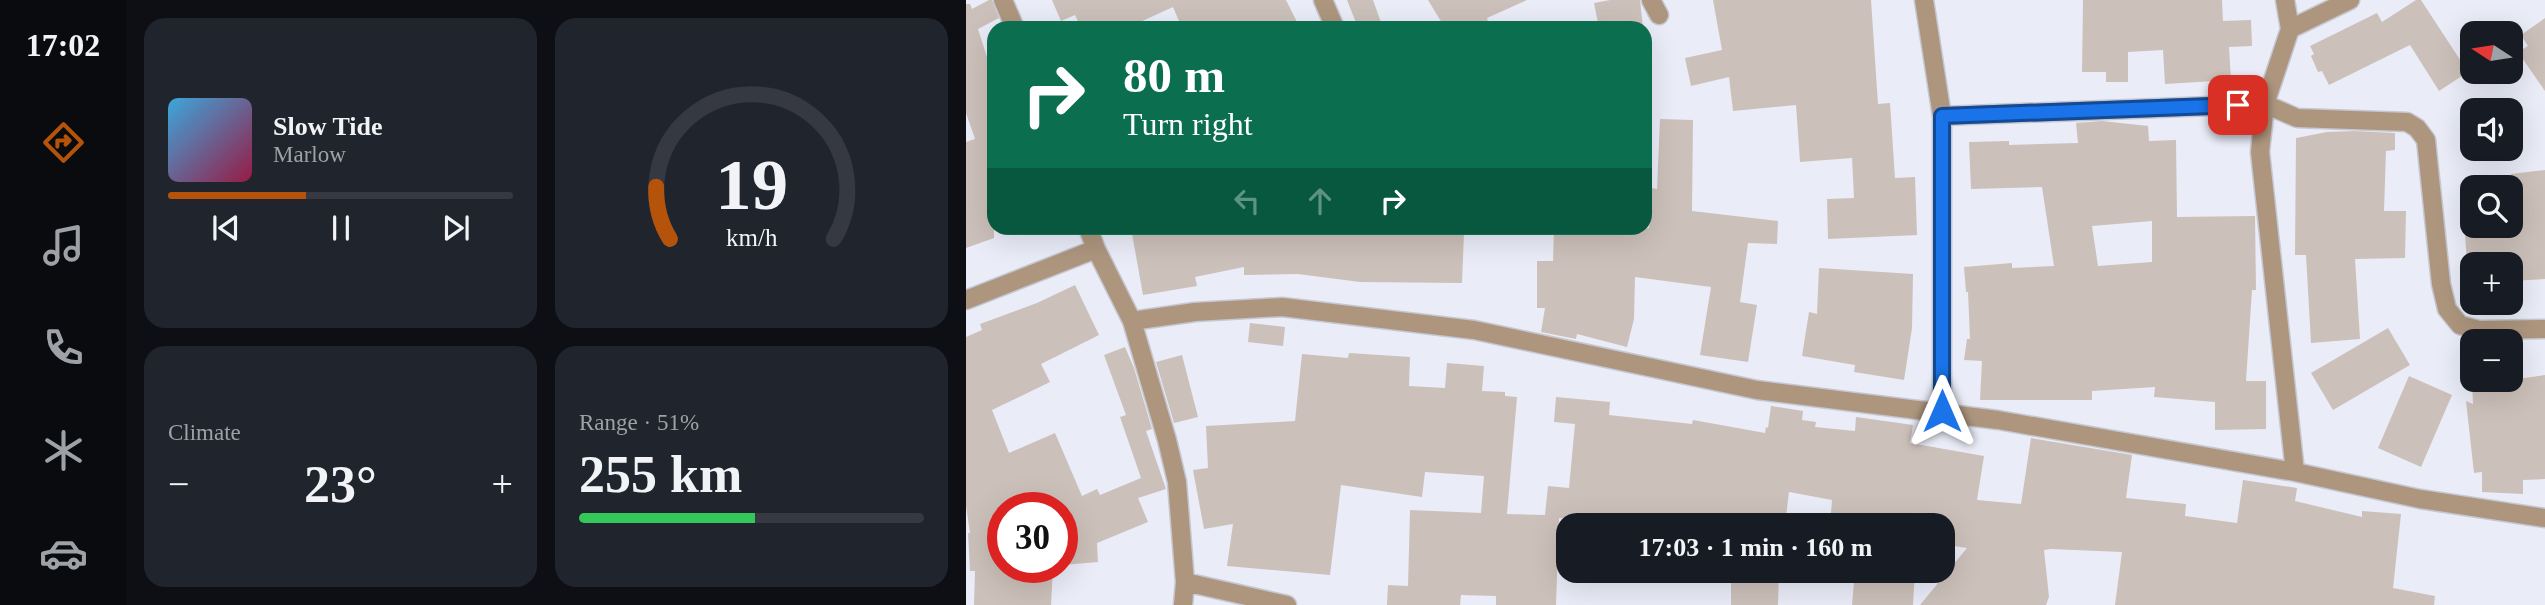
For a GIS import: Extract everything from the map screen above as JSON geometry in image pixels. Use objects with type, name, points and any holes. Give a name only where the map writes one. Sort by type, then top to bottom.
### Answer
[{"type":"street","points":[[1003,0],[1012,21]]},
{"type":"street","points":[[1323,0],[1332,21]]},
{"type":"street","points":[[1924,0],[1942,116],[1942,411]]},
{"type":"street","points":[[2285,0],[2290,29],[2265,104],[2260,152],[2295,472]]},
{"type":"street","points":[[2290,29],[2350,0]]},
{"type":"street","points":[[1942,116],[2265,104],[2297,118],[2407,122],[2417,128],[2426,140],[2441,284],[2447,309],[2460,325],[2479,330],[2545,329]]},
{"type":"street","points":[[1091,235],[1132,321],[1167,440],[1177,482],[1185,582],[1183,605]]},
{"type":"street","points":[[966,300],[1096,249]]},
{"type":"street","points":[[1132,321],[1236,308],[1282,307],[1359,314],[1474,330],[1757,390],[1942,411],[2295,472],[2420,499],[2545,519]]},
{"type":"street","points":[[1185,582],[1287,605]]},
{"type":"building","points":[[992,0],[999,18],[987,21],[987,24],[978,29],[987,57],[987,235],[994,235],[994,238],[966,248],[966,142],[975,139],[966,113],[966,4],[970,4],[972,9]]},
{"type":"building","points":[[1052,0],[1286,0],[1296,21],[1179,21],[1173,7],[1142,21],[1078,21],[1075,15],[1061,21]]},
{"type":"building","points":[[1347,0],[1373,0],[1380,21],[1355,21]]},
{"type":"building","points":[[1428,0],[1527,0],[1487,18],[1488,21],[1441,21]]},
{"type":"building","points":[[1640,0],[1642,21],[1598,21],[1594,3]]},
{"type":"building","points":[[1713,0],[1871,0],[1878,104],[1890,103],[1895,178],[1915,177],[1917,235],[1828,239],[1827,199],[1854,198],[1852,158],[1800,162],[1796,105],[1733,111],[1729,77],[1691,86],[1685,58],[1722,50]]},
{"type":"building","points":[[2083,0],[2222,0],[2223,21],[2251,20],[2252,46],[2229,47],[2231,80],[2165,84],[2163,50],[2128,52],[2128,82],[2106,82],[2106,72],[2082,72]]},
{"type":"building","points":[[2416,0],[2421,0],[2460,60],[2460,77],[2439,91],[2410,45],[2329,85],[2322,71],[2318,72],[2310,46],[2377,13],[2382,22]]},
{"type":"building","points":[[2545,18],[2545,91],[2524,61],[2524,48],[2528,46],[2524,33]]},
{"type":"building","points":[[1660,119],[1693,120],[1692,211],[1778,221],[1777,244],[1748,243],[1740,302],[1757,305],[1748,362],[1700,355],[1711,287],[1635,277],[1634,319],[1627,347],[1577,334],[1576,339],[1541,332],[1545,308],[1537,308],[1537,261],[1553,261],[1554,235],[1652,235],[1652,188],[1657,189]]},
{"type":"building","points":[[2102,121],[2148,126],[2149,141],[2176,140],[2177,217],[2255,216],[2256,290],[2252,290],[2246,381],[2266,381],[2266,429],[2215,430],[2215,402],[2154,397],[2155,387],[2092,391],[2092,400],[1980,400],[1982,361],[1964,360],[1967,339],[1970,339],[1964,267],[2012,263],[2012,268],[2054,266],[2042,187],[1971,189],[1969,142],[2009,141],[2009,145],[2078,143],[2076,123]],"holes":[[[2152,221],[2152,262],[2098,266],[2092,226]]]},
{"type":"building","points":[[2327,132],[2395,133],[2395,150],[2386,151],[2384,211],[2406,211],[2405,258],[2355,259],[2360,339],[2311,343],[2306,255],[2295,255],[2296,138]]},
{"type":"building","points":[[2545,170],[2545,279],[2523,280],[2523,252],[2466,252],[2465,238],[2523,238],[2523,175],[2511,174]]},
{"type":"building","points":[[1132,235],[1464,235],[1462,283],[1360,282],[1298,274],[1244,275],[1244,267],[1195,277],[1197,286],[1143,295]]},
{"type":"building","points":[[1819,268],[1913,274],[1912,328],[1904,380],[1854,372],[1855,365],[1802,356],[1809,312],[1817,314]]},
{"type":"building","points":[[1075,285],[1099,335],[1041,364],[1050,382],[992,410],[1009,453],[1055,433],[1082,496],[1097,489],[1100,495],[1141,478],[1120,417],[1126,415],[1104,355],[1125,347],[1152,429],[1146,431],[1166,489],[1138,498],[1148,522],[1097,543],[1098,562],[1078,564],[1078,492],[987,492],[987,583],[1052,583],[1051,605],[974,605],[975,571],[970,571],[970,533],[966,506],[966,337],[982,330],[980,324],[1037,303]]},
{"type":"building","points":[[1250,323],[1285,327],[1283,346],[1248,342]]},
{"type":"building","points":[[2388,328],[2410,365],[2333,410],[2311,373]]},
{"type":"building","points":[[1349,353],[1410,357],[1409,386],[1445,388],[1447,363],[1484,366],[1482,391],[1505,392],[1505,396],[1517,397],[1507,514],[1545,515],[1548,486],[1569,488],[1575,424],[1554,422],[1556,397],[1610,402],[1609,415],[1692,424],[1693,420],[1765,433],[1771,406],[1803,411],[1802,420],[1816,422],[1815,427],[1855,431],[1856,417],[1913,425],[1910,443],[1984,456],[1977,500],[2021,504],[2031,438],[2132,455],[2126,498],[2186,504],[2185,516],[2237,523],[2243,480],[2297,488],[2295,501],[2362,517],[2362,511],[2401,514],[2393,588],[2435,596],[2434,605],[2115,605],[2122,552],[2051,549],[2044,550],[2049,597],[2046,605],[1920,605],[1938,583],[1955,583],[1955,563],[1967,548],[1955,546],[1955,513],[1831,513],[1832,500],[1789,492],[1786,513],[1556,513],[1556,605],[1496,605],[1496,596],[1461,595],[1460,605],[1387,605],[1388,585],[1408,586],[1410,510],[1481,513],[1484,476],[1425,472],[1422,497],[1341,485],[1330,575],[1227,566],[1233,524],[1204,529],[1193,470],[1208,468],[1206,426],[1295,421],[1302,354],[1348,358]]},
{"type":"building","points":[[1182,355],[1198,417],[1174,423],[1156,362]]},
{"type":"building","points":[[2545,375],[2545,479],[2523,480],[2523,494],[2482,492],[2482,472],[2474,473],[2466,401],[2473,404],[2472,392],[2523,392],[2523,378]]},
{"type":"building","points":[[2409,376],[2452,395],[2421,467],[2378,448]]},
{"type":"building","points":[[1731,583],[1779,583],[1778,605],[1731,605]]},
{"type":"building","points":[[1854,583],[1914,583],[1913,605],[1852,605]]},
{"type":"route","points":[[1942,411],[1942,116],[2238,105]]}]
